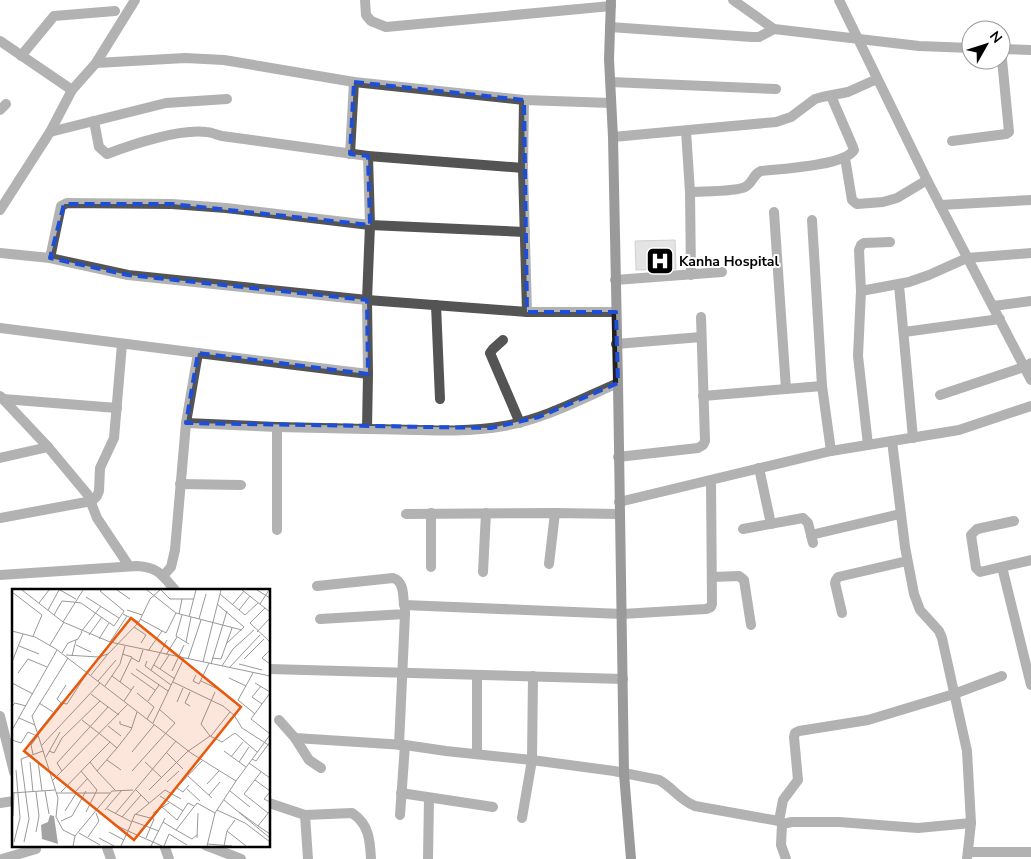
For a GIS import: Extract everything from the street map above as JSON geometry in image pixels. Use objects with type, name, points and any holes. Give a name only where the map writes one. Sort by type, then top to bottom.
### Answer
[{"type":"main road","points":[[611,3],[611,103],[618,383],[624,774],[631,859]]},
{"type":"street","points":[[111,0],[115,11],[124,19]]},
{"type":"street","points":[[0,210],[50,132],[72,90],[96,64],[135,0]]},
{"type":"street","points":[[365,0],[366,15],[371,21],[386,28],[611,3]]},
{"type":"street","points":[[733,0],[774,29],[858,40],[961,48]]},
{"type":"street","points":[[839,0],[967,258],[1000,319],[1028,365],[1031,380]]},
{"type":"street","points":[[21,56],[54,16],[115,11]]},
{"type":"street","points":[[610,27],[752,37],[759,37],[774,29]]},
{"type":"street","points":[[0,41],[72,90]]},
{"type":"street","points":[[1011,49],[1031,50]]},
{"type":"street","points":[[96,64],[184,58],[224,60],[354,82],[524,100],[611,103]]},
{"type":"street","points":[[952,141],[1006,134],[1009,132],[1003,70]]},
{"type":"street","points":[[613,137],[776,122],[791,117],[815,99],[848,92],[877,79]]},
{"type":"street","points":[[350,154],[354,82]]},
{"type":"street","points":[[611,82],[776,89]]},
{"type":"street","points":[[690,192],[742,188],[750,183],[754,176],[761,171],[818,164],[845,158],[852,154],[853,147],[831,96]]},
{"type":"street","points":[[50,132],[166,103],[228,99]]},
{"type":"street","points":[[524,100],[523,168],[527,312]]},
{"type":"street","points":[[94,122],[99,148],[107,154],[176,134],[206,132],[222,136],[350,154],[523,168]]},
{"type":"street","points":[[686,131],[690,192],[691,275]]},
{"type":"street","points":[[367,429],[367,300],[370,225],[368,156]]},
{"type":"street","points":[[845,158],[852,200],[856,204],[883,202],[897,198],[927,180]]},
{"type":"street","points":[[940,205],[1031,200]]},
{"type":"street","points":[[50,258],[61,206],[67,203],[172,204],[226,208],[370,225],[525,232]]},
{"type":"street","points":[[774,212],[786,389]]},
{"type":"street","points":[[812,220],[822,386],[831,451]]},
{"type":"street","points":[[868,445],[858,356],[861,291],[860,247],[864,243],[890,242]]},
{"type":"street","points":[[0,253],[50,258],[128,275],[367,300],[527,312],[616,312]]},
{"type":"street","points":[[861,291],[899,284],[929,275],[967,258],[1031,253]]},
{"type":"street","points":[[615,280],[722,272]]},
{"type":"street","points":[[899,284],[913,438]]},
{"type":"street","points":[[993,306],[1031,301]]},
{"type":"street","points":[[436,305],[440,399]]},
{"type":"street","points":[[618,457],[698,448],[703,445],[705,441],[701,317]]},
{"type":"street","points":[[904,332],[1000,319]]},
{"type":"street","points":[[0,328],[368,374]]},
{"type":"street","points":[[616,344],[701,337]]},
{"type":"street","points":[[503,340],[490,353],[520,423]]},
{"type":"street","points":[[0,518],[92,501],[97,496],[100,468],[114,438],[122,344]]},
{"type":"street","points":[[163,576],[174,560],[186,423],[198,353]]},
{"type":"street","points":[[940,395],[1028,365]]},
{"type":"street","points":[[186,423],[276,427],[470,430],[520,423],[539,417],[618,383]]},
{"type":"street","points":[[703,396],[822,386]]},
{"type":"street","points":[[2,398],[117,408]]},
{"type":"street","points":[[2,398],[48,447],[88,495],[92,501],[97,518],[129,566]]},
{"type":"street","points":[[619,502],[831,451],[913,438],[972,426],[1031,406]]},
{"type":"street","points":[[0,413],[12,410]]},
{"type":"street","points":[[276,427],[277,530]]},
{"type":"street","points":[[892,441],[900,514],[916,602],[925,618],[935,627],[942,638],[966,751],[971,823],[968,856],[1031,852]]},
{"type":"street","points":[[0,458],[48,447]]},
{"type":"street","points":[[759,468],[771,524]]},
{"type":"street","points":[[320,619],[405,609],[622,614],[706,609],[711,607],[711,481]]},
{"type":"street","points":[[180,484],[241,485]]},
{"type":"street","points":[[431,513],[431,567]]},
{"type":"street","points":[[483,572],[486,513]]},
{"type":"street","points":[[549,564],[555,513]]},
{"type":"street","points":[[406,514],[619,514]]},
{"type":"street","points":[[743,529],[803,518],[808,522],[812,539],[900,514]]},
{"type":"street","points":[[1014,522],[976,529],[971,535],[977,570],[980,572],[1031,560]]},
{"type":"street","points":[[842,612],[836,580],[838,577],[907,560]]},
{"type":"street","points":[[0,575],[129,566],[149,567],[158,570],[174,589]]},
{"type":"street","points":[[1002,567],[1030,679]]},
{"type":"street","points":[[712,577],[739,576],[744,580],[751,625]]},
{"type":"street","points":[[318,586],[393,578],[400,582],[405,609],[400,815]]},
{"type":"street","points":[[270,669],[623,679]]},
{"type":"street","points":[[477,675],[477,754]]},
{"type":"street","points":[[522,818],[532,760],[533,676]]},
{"type":"street","points":[[786,859],[781,845],[780,823],[783,800],[798,780],[795,733],[853,723],[954,694],[1002,676]]},
{"type":"street","points":[[0,716],[12,764]]},
{"type":"street","points":[[279,720],[295,738],[309,760],[321,768]]},
{"type":"street","points":[[295,738],[402,745],[532,760],[659,780],[682,799],[695,806],[780,823],[839,822],[906,828],[971,823]]},
{"type":"street","points":[[401,793],[493,807]]},
{"type":"street","points":[[428,859],[429,798]]},
{"type":"street","points":[[270,804],[305,815],[352,813],[368,831],[374,859]]},
{"type":"street","points":[[305,815],[308,859]]},
{"type":"street","points":[[106,846],[111,859]]},
{"type":"street","points":[[164,846],[169,859]]},
{"type":"street","points":[[208,846],[241,859]]},
{"type":"street","points":[[2,859],[37,851]]},
{"type":"highlighted area","points":[[354,82],[524,100],[527,312],[616,312],[618,383],[539,417],[491,428],[186,423],[198,353],[368,374],[367,300],[128,275],[50,258],[64,204],[172,204],[370,225],[368,156],[350,154]]},
{"type":"building","points":[[675,240],[676,269],[636,270],[635,241]]},
{"type":"place","name":"Kanha Hospital","points":[[660,261]]}]
